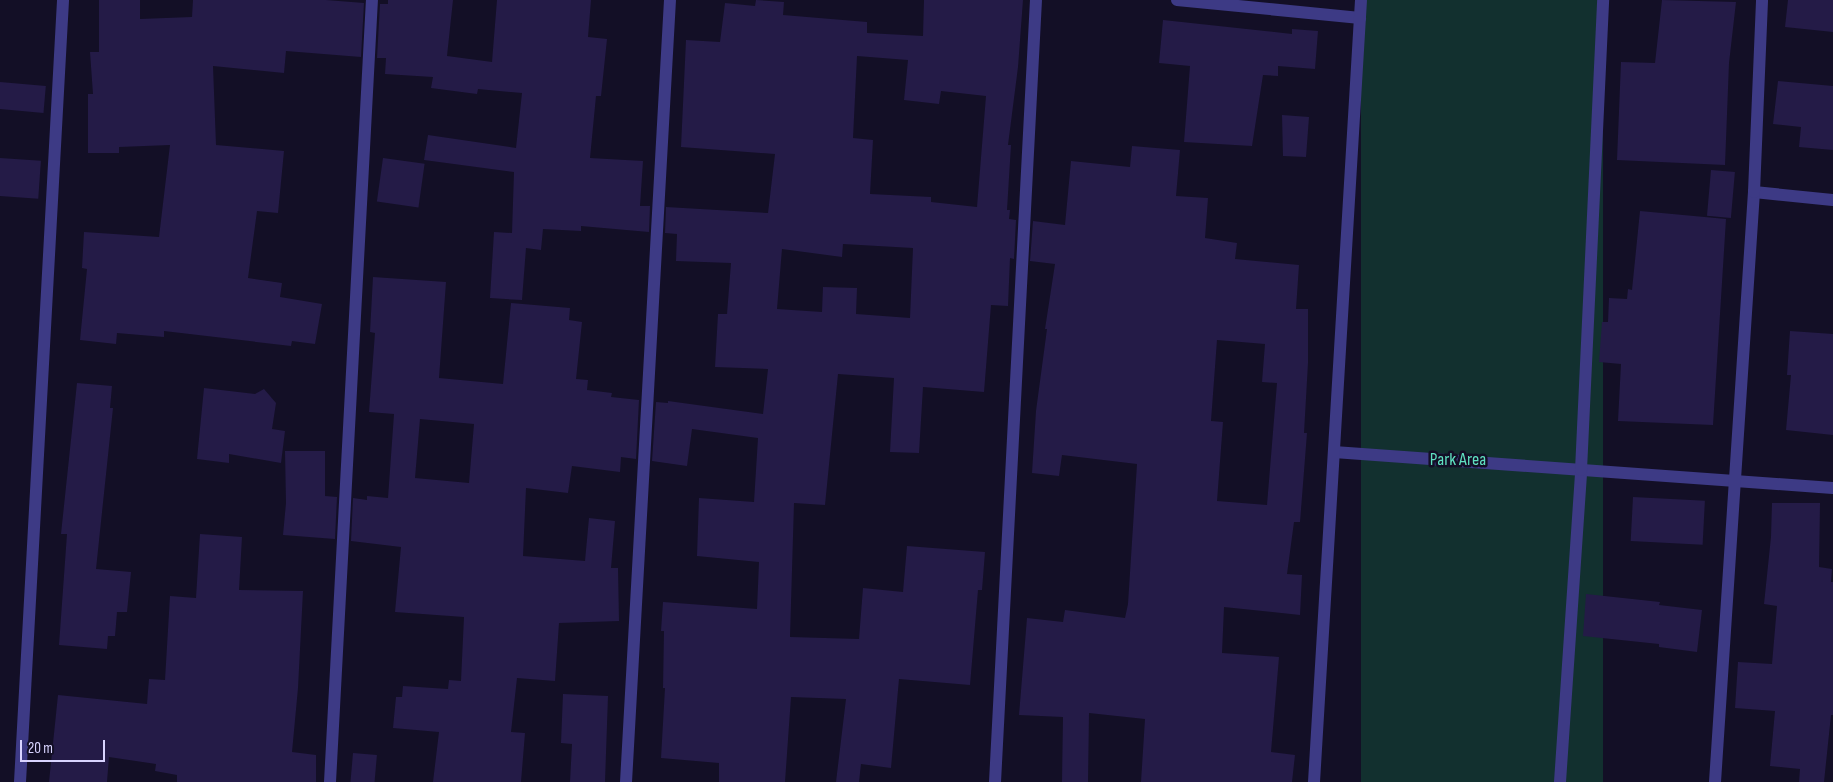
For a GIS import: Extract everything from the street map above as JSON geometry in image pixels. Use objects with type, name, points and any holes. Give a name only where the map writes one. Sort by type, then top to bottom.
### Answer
[{"type":"street","points":[[20,782],[63,0]]},
{"type":"street","points":[[330,782],[372,0]]},
{"type":"street","points":[[626,782],[670,0]]},
{"type":"street","points":[[994,782],[1036,0]]},
{"type":"street","points":[[1177,0],[1360,18]]},
{"type":"street","points":[[1314,782],[1361,0]]},
{"type":"street","points":[[1560,782],[1581,470],[1603,0]]},
{"type":"street","points":[[1715,782],[1737,481],[1754,192],[1762,0]]},
{"type":"street","points":[[1754,192],[1833,200]]},
{"type":"street","points":[[1334,452],[1833,488]]},
{"type":"green space","name":"Park Area","points":[[1361,0],[1603,0],[1603,782],[1361,782]]},
{"type":"building","points":[[99,0],[140,0],[140,19],[192,17],[193,0],[326,0],[364,3],[361,57],[286,51],[284,73],[213,66],[216,145],[284,151],[278,213],[257,211],[248,278],[282,283],[280,297],[322,304],[315,344],[292,341],[291,346],[164,331],[164,337],[117,333],[116,344],[80,340],[87,269],[82,268],[84,232],[159,237],[170,145],[119,147],[119,153],[88,153],[88,94],[93,94],[90,52],[99,52]]},
{"type":"building","points":[[388,0],[453,0],[447,56],[492,62],[497,0],[591,0],[588,37],[607,39],[601,96],[596,96],[590,158],[643,161],[640,206],[650,206],[649,232],[581,226],[581,231],[543,229],[541,250],[526,248],[522,300],[490,298],[494,232],[512,233],[514,172],[424,160],[428,135],[516,148],[522,93],[478,89],[477,94],[431,88],[433,77],[385,74],[386,58],[377,58],[380,4],[388,4]]},
{"type":"building","points":[[756,0],[784,2],[783,15],[867,22],[867,33],[923,36],[924,0],[1023,0],[1018,67],[1008,145],[1011,145],[1007,210],[1010,210],[1009,219],[1016,220],[1014,259],[1010,258],[1008,306],[991,305],[984,392],[923,387],[919,453],[890,452],[894,378],[838,374],[825,505],[794,503],[790,637],[859,639],[863,588],[903,592],[907,546],[985,552],[982,590],[978,590],[970,685],[899,679],[891,768],[861,764],[859,782],[836,782],[846,699],[791,697],[785,782],[719,782],[719,763],[661,758],[665,688],[663,688],[664,631],[661,631],[663,602],[757,609],[759,562],[697,556],[699,498],[754,502],[758,438],[692,429],[687,466],[652,461],[656,402],[668,403],[668,401],[763,414],[768,369],[715,367],[718,314],[727,314],[731,263],[676,261],[677,234],[665,233],[666,207],[768,213],[775,154],[681,147],[686,40],[720,42],[725,3],[755,6]],"holes":[[[857,56],[908,60],[904,100],[939,104],[941,91],[986,96],[977,207],[931,202],[931,197],[870,194],[873,140],[853,138]],[[843,244],[913,248],[910,318],[856,314],[857,288],[823,287],[822,312],[777,309],[782,249],[842,257]]]},
{"type":"building","points":[[1662,0],[1736,2],[1729,63],[1725,165],[1617,160],[1621,62],[1655,63]]},
{"type":"building","points":[[1788,0],[1833,0],[1833,32],[1785,27]]},
{"type":"building","points":[[1163,20],[1292,34],[1292,29],[1318,31],[1315,69],[1278,66],[1278,76],[1263,75],[1252,146],[1184,142],[1190,66],[1159,63]]},
{"type":"building","points":[[1778,81],[1833,86],[1833,150],[1799,147],[1801,127],[1773,124]]},
{"type":"building","points":[[0,82],[46,86],[43,113],[0,109]]},
{"type":"building","points":[[1282,115],[1309,117],[1306,157],[1283,156]]},
{"type":"building","points":[[1132,146],[1180,150],[1176,196],[1208,198],[1205,238],[1237,243],[1235,259],[1299,265],[1296,309],[1308,309],[1308,363],[1304,433],[1307,433],[1300,522],[1294,522],[1287,574],[1302,575],[1300,615],[1224,607],[1222,653],[1279,657],[1271,752],[1295,755],[1292,782],[1141,782],[1145,719],[1089,713],[1088,782],[1062,782],[1063,717],[1019,715],[1027,618],[1063,622],[1065,610],[1125,618],[1128,604],[1137,464],[1062,455],[1059,476],[1032,473],[1036,411],[1047,329],[1045,329],[1055,264],[1030,261],[1033,221],[1065,225],[1071,161],[1130,167]],"holes":[[[1217,340],[1265,344],[1262,382],[1277,383],[1267,505],[1217,501],[1223,422],[1211,421]]]},
{"type":"building","points":[[0,158],[41,161],[38,199],[0,196]]},
{"type":"building","points":[[383,158],[425,164],[418,207],[377,202]]},
{"type":"building","points":[[1711,170],[1735,172],[1731,218],[1707,216]]},
{"type":"building","points":[[1640,211],[1726,219],[1713,425],[1618,421],[1621,364],[1599,362],[1602,322],[1608,322],[1609,298],[1627,299],[1628,289],[1632,290]]},
{"type":"building","points":[[373,277],[446,282],[439,378],[503,384],[511,303],[570,308],[569,320],[582,322],[576,379],[588,380],[587,390],[612,393],[611,397],[639,400],[636,459],[621,457],[620,472],[572,466],[568,493],[526,488],[523,556],[585,561],[589,518],[615,521],[611,568],[618,568],[619,621],[559,623],[555,681],[517,678],[511,732],[525,733],[521,782],[433,782],[439,732],[393,728],[396,697],[402,697],[403,686],[448,689],[449,680],[461,681],[464,617],[395,612],[401,547],[351,541],[353,498],[367,500],[367,496],[388,498],[394,414],[369,412],[375,333],[370,332]],"holes":[[[420,419],[474,424],[469,483],[415,478]]]},
{"type":"building","points":[[1790,331],[1833,334],[1833,435],[1786,430],[1791,375],[1787,375]]},
{"type":"building","points":[[77,383],[112,386],[110,408],[113,408],[96,569],[131,572],[127,612],[117,612],[115,636],[108,636],[107,649],[59,645],[67,534],[61,534]]},
{"type":"building","points":[[204,388],[255,394],[264,389],[276,403],[272,429],[285,431],[281,463],[229,454],[229,463],[197,459]]},
{"type":"building","points":[[285,451],[325,451],[325,496],[337,497],[335,539],[283,535],[286,503]]},
{"type":"building","points":[[1633,497],[1705,501],[1703,545],[1631,541]]},
{"type":"building","points":[[1772,503],[1820,503],[1819,567],[1832,569],[1831,582],[1833,582],[1833,715],[1831,715],[1824,782],[1799,782],[1800,769],[1770,766],[1775,711],[1735,708],[1738,662],[1772,664],[1777,606],[1764,604],[1771,537]]},
{"type":"building","points":[[200,534],[242,537],[239,590],[303,591],[298,688],[292,752],[316,755],[316,782],[177,782],[177,775],[155,771],[156,764],[109,757],[107,782],[49,782],[58,695],[147,704],[149,679],[165,680],[170,596],[196,598]]},
{"type":"building","points":[[1586,594],[1660,602],[1659,605],[1702,610],[1697,652],[1659,647],[1659,644],[1583,636]]},
{"type":"building","points":[[563,694],[608,696],[605,782],[570,782],[572,744],[561,743]]},
{"type":"building","points":[[353,753],[377,755],[375,782],[350,782]]}]
